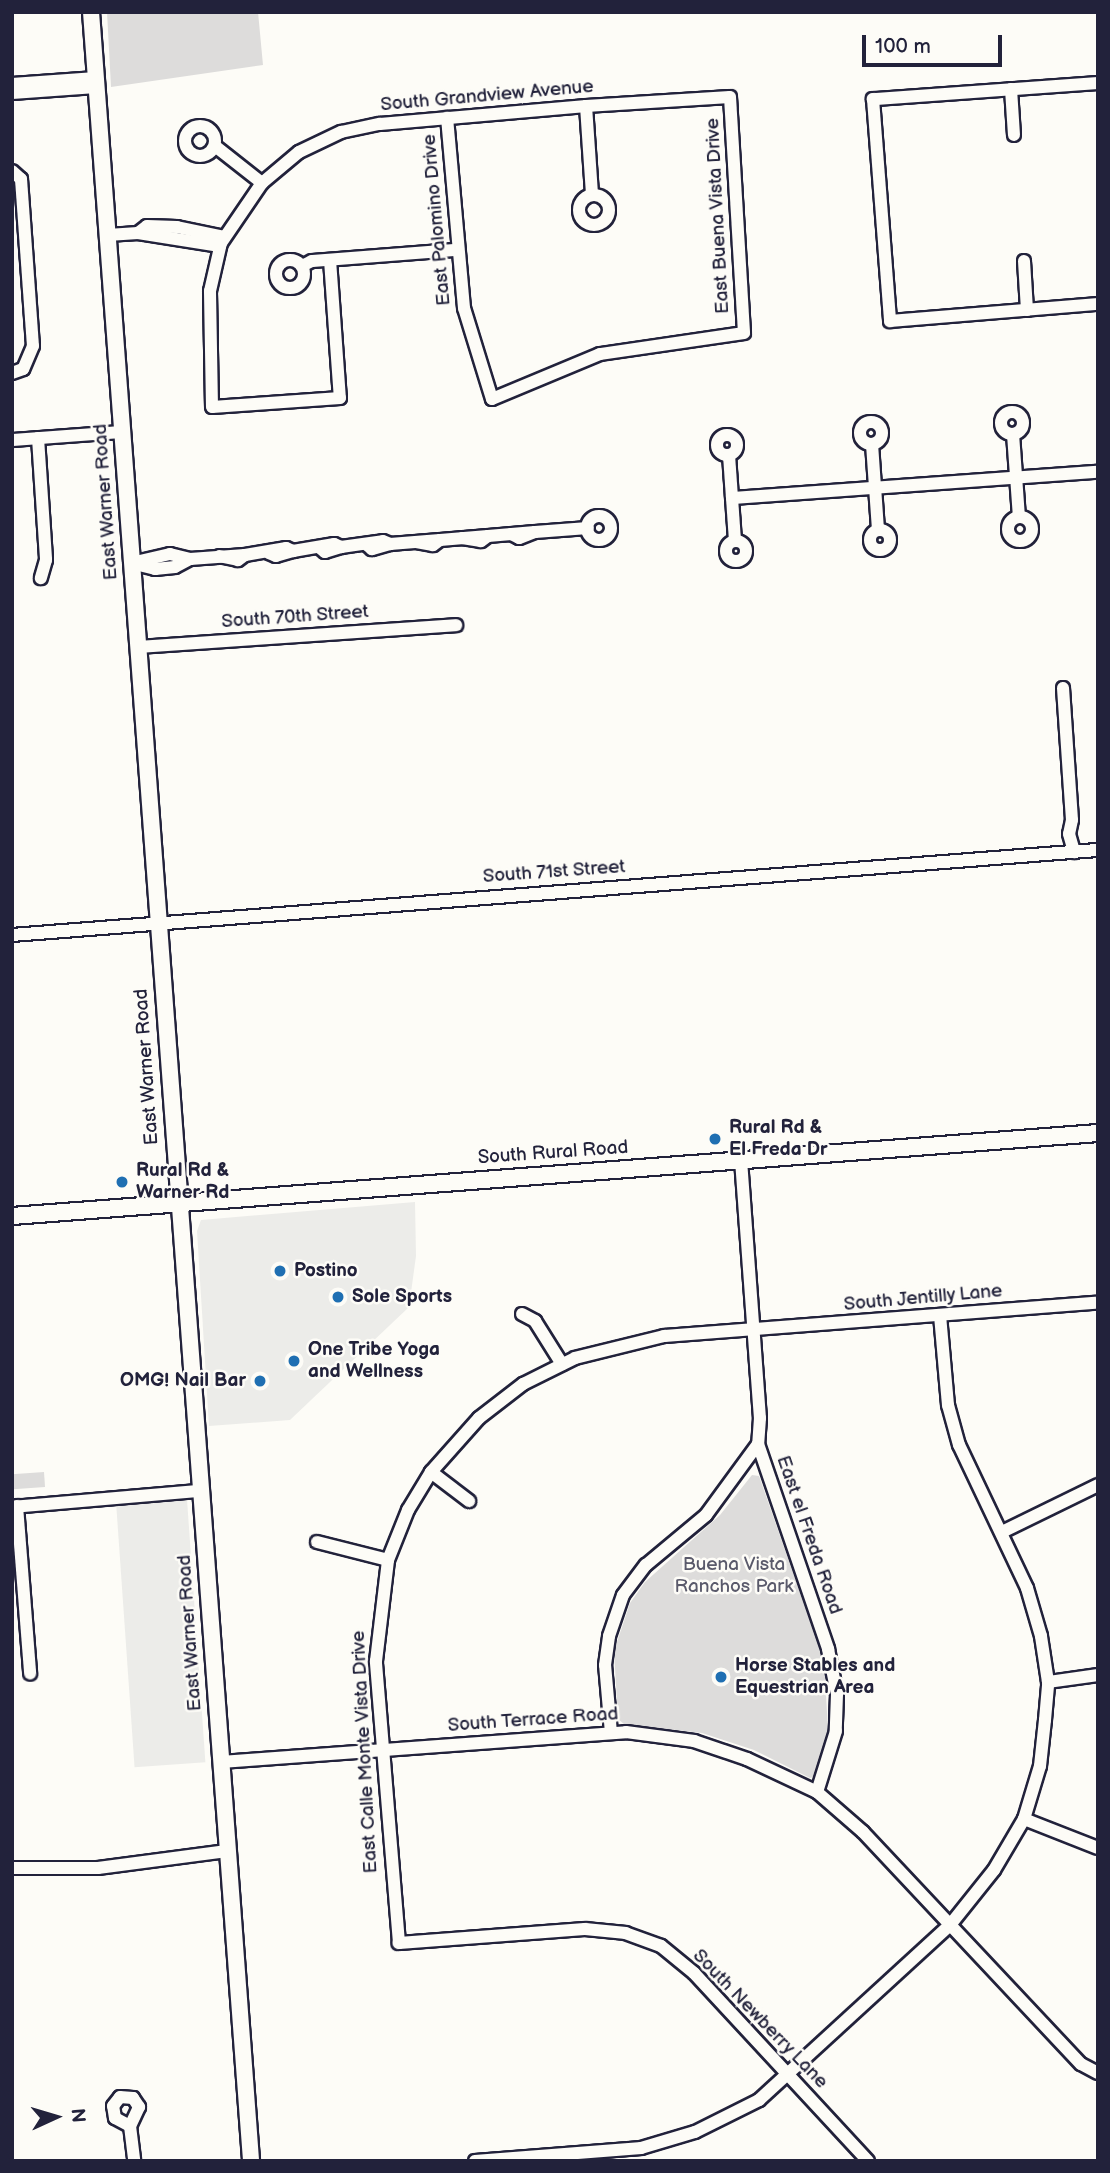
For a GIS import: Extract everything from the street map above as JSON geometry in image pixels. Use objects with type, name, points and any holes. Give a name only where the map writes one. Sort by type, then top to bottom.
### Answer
[{"type":"main road","name":"East Warner Road","points":[[91,12],[177,1202],[251,2161]]},
{"type":"main road","name":"South Rural Road","points":[[12,1216],[1098,1133]]},
{"type":"street","points":[[12,84],[96,82]]},
{"type":"street","points":[[12,93],[96,82]]},
{"type":"street","points":[[1098,83],[873,99],[890,321],[1098,304]]},
{"type":"street","points":[[1011,89],[1014,135]]},
{"type":"street","name":"South Grandview Avenue","points":[[222,242],[262,183],[299,152],[341,132],[447,118],[730,97]]},
{"type":"street","name":"East Buena Vista Drive","points":[[492,398],[600,354],[744,333],[730,97]]},
{"type":"street","points":[[586,106],[592,195]]},
{"type":"street","name":"East Palomino Drive","points":[[447,118],[456,250],[464,307],[492,398]]},
{"type":"street","points":[[215,146],[262,183]]},
{"type":"street","points":[[17,175],[33,346],[18,371]]},
{"type":"street","points":[[107,235],[138,233],[147,226],[222,242],[210,290],[212,407],[340,398],[330,260]]},
{"type":"street","points":[[302,266],[330,260],[456,250]]},
{"type":"street","points":[[1024,261],[1027,310]]},
{"type":"street","points":[[12,440],[122,432]]},
{"type":"street","points":[[1013,434],[1019,517]]},
{"type":"street","points":[[38,438],[46,560],[41,578]]},
{"type":"street","points":[[872,444],[878,530]]},
{"type":"street","points":[[729,455],[735,541]]},
{"type":"street","points":[[732,498],[1098,472]]},
{"type":"street","points":[[131,563],[170,554],[190,559],[219,556],[238,560],[245,555],[269,553],[276,556],[320,548],[325,552],[341,547],[367,545],[372,550],[390,544],[416,542],[433,545],[440,540],[462,538],[481,541],[488,536],[511,534],[519,538],[535,532],[587,528]]},
{"type":"street","name":"South 70th Street","points":[[137,647],[456,625]]},
{"type":"street","points":[[1063,688],[1072,820],[1069,834],[1074,852]]},
{"type":"street","name":"South 71st Street","points":[[12,934],[1098,850]]},
{"type":"street","name":"East el Freda Road","points":[[741,1160],[760,1418],[758,1444],[828,1649],[837,1695],[836,1731],[817,1792]]},
{"type":"street","name":"South Jentilly Lane","points":[[752,1331],[1096,1303]]},
{"type":"street","points":[[522,1314],[535,1321],[562,1364]]},
{"type":"street","points":[[475,2161],[641,2148],[724,2120],[759,2100],[950,1925],[994,1870],[1024,1819],[1041,1766],[1048,1682],[1030,1598],[1002,1532],[959,1445],[948,1405],[940,1316]]},
{"type":"street","name":"East Calle Monte Vista Drive","points":[[399,1943],[376,1661],[388,1560],[408,1510],[431,1472],[479,1418],[523,1384],[562,1364],[632,1341],[752,1331]]},
{"type":"street","points":[[611,1733],[605,1665],[609,1636],[623,1595],[646,1565],[706,1515],[758,1444]]},
{"type":"street","points":[[431,1472],[468,1501]]},
{"type":"street","points":[[1002,1532],[1098,1485]]},
{"type":"street","points":[[30,1673],[15,1507],[200,1491]]},
{"type":"street","points":[[317,1542],[388,1560]]},
{"type":"street","points":[[1048,1682],[1098,1675]]},
{"type":"street","name":"South Terrace Road","points":[[220,1762],[611,1733],[694,1741],[747,1759],[817,1792],[863,1832],[1081,2064],[1098,2073]]},
{"type":"street","points":[[1024,1819],[1098,1848]]},
{"type":"street","points":[[12,1868],[98,1868],[227,1851]]},
{"type":"street","name":"South Newberry Lane","points":[[399,1943],[585,1929],[626,1933],[661,1946],[694,1973],[867,2161]]},
{"type":"street","points":[[130,2126],[134,2161]]},
{"type":"shaded area","points":[[415,1202],[416,1256],[409,1307],[290,1420],[209,1426],[197,1231],[201,1220]]},
{"type":"shaded area","points":[[186,1485],[205,1762],[135,1767],[115,1490]]},
{"type":"green space","points":[[107,12],[258,12],[263,65],[111,87]]},
{"type":"green space","points":[[44,1472],[45,1487],[13,1489],[12,1474]]},
{"type":"green space","name":"Buena Vista Ranchos Park","points":[[752,1475],[759,1476],[824,1661],[828,1729],[817,1776],[810,1778],[754,1750],[702,1733],[624,1724],[618,1719],[614,1651],[630,1603],[645,1582],[720,1515]]},
{"type":"place","name":"Rural Rd & El Freda Dr","points":[[715,1139]]},
{"type":"place","name":"Rural Rd & Warner Rd","points":[[122,1182]]},
{"type":"place","name":"Postino","points":[[280,1271]]},
{"type":"place","name":"Sole Sports","points":[[338,1297]]},
{"type":"place","name":"One Tribe Yoga and Wellness","points":[[294,1361]]},
{"type":"place","name":"OMG! Nail Bar","points":[[260,1381]]},
{"type":"place","name":"Horse Stables and Equestrian Area","points":[[721,1677]]}]
